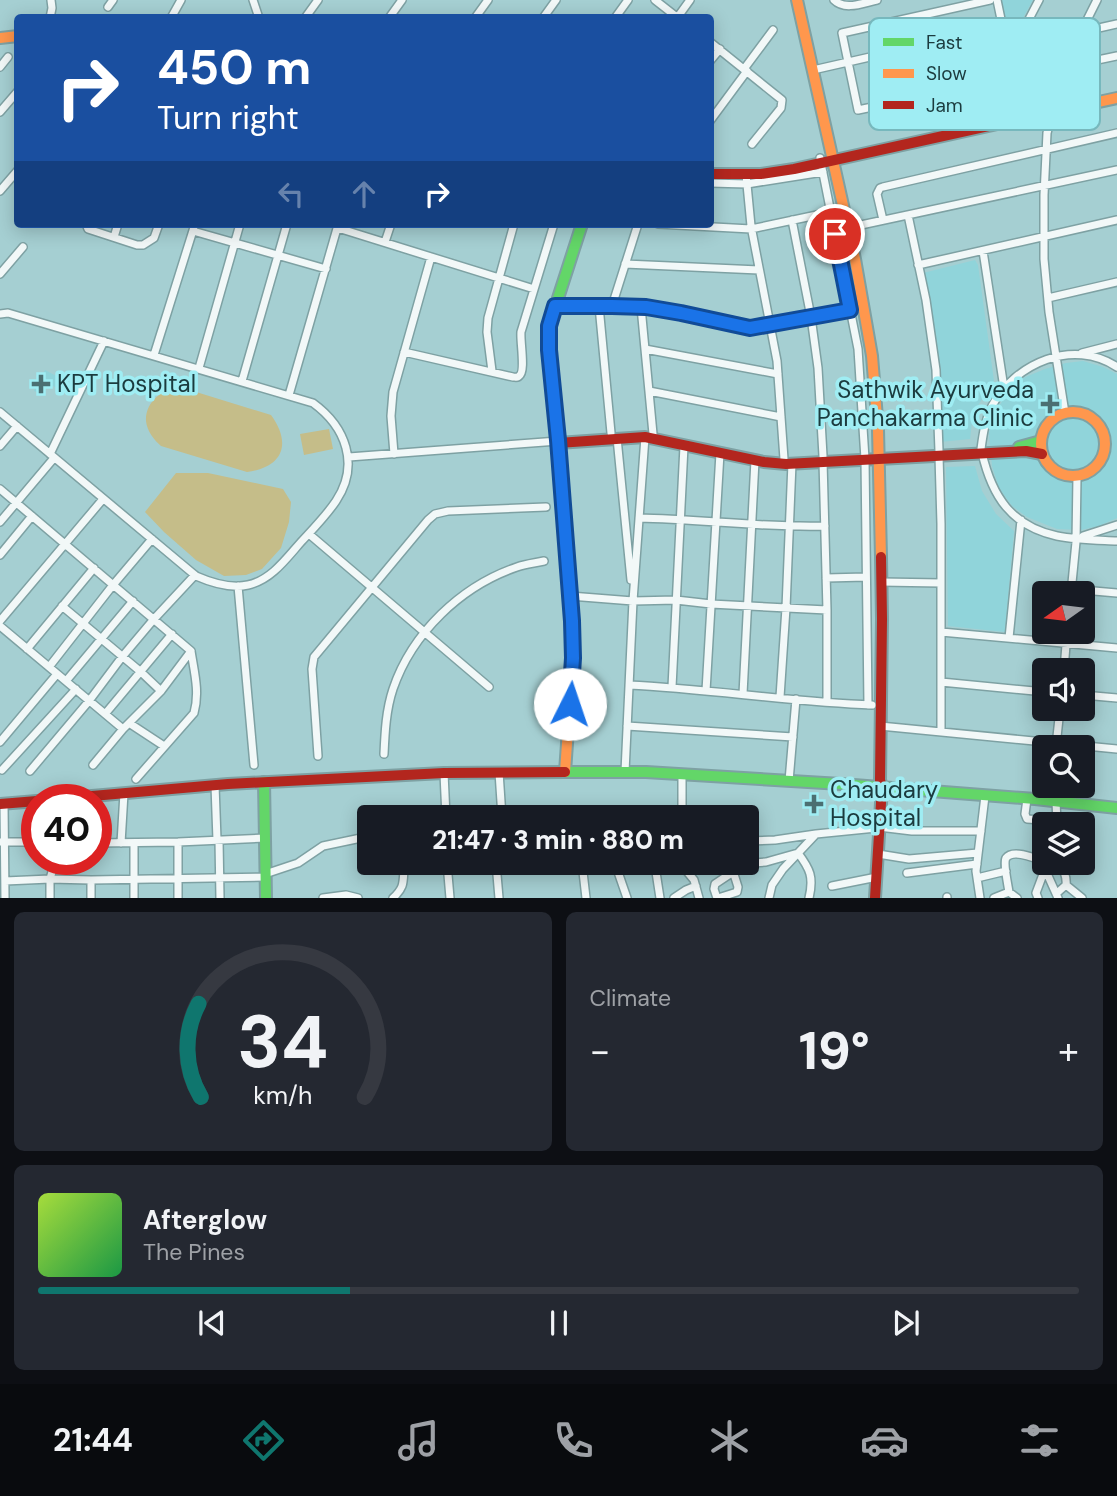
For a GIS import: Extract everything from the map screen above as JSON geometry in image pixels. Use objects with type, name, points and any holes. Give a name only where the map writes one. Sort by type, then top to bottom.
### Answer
[{"type":"street","points":[[655,0],[673,14]]},
{"type":"street","points":[[679,14],[690,0]]},
{"type":"street","points":[[797,0],[848,228],[872,356],[881,582],[880,785],[873,898]]},
{"type":"street","points":[[834,0],[842,6],[848,6],[877,0]]},
{"type":"street","points":[[909,18],[990,0]]},
{"type":"street","points":[[997,0],[1001,18]]},
{"type":"street","points":[[1030,18],[1039,0]]},
{"type":"street","points":[[1088,18],[1097,0]]},
{"type":"street","points":[[869,27],[842,33],[858,110],[869,108]]},
{"type":"street","points":[[714,115],[773,30]]},
{"type":"street","points":[[714,45],[780,97],[783,103],[751,144]]},
{"type":"street","points":[[714,56],[720,49]]},
{"type":"street","points":[[0,67],[8,57]]},
{"type":"street","points":[[813,70],[869,57]]},
{"type":"street","points":[[1100,97],[1117,93]]},
{"type":"street","points":[[0,112],[14,96]]},
{"type":"street","points":[[714,183],[821,164],[832,158],[959,130]]},
{"type":"street","points":[[1048,130],[1044,259],[1065,413]]},
{"type":"street","points":[[883,220],[877,194],[880,188],[1117,132]]},
{"type":"street","points":[[714,168],[821,164]]},
{"type":"street","points":[[821,164],[858,349],[865,457],[868,705]]},
{"type":"street","points":[[848,228],[1117,170]]},
{"type":"street","points":[[0,191],[14,175]]},
{"type":"street","points":[[714,175],[746,179]]},
{"type":"street","points":[[746,179],[751,229],[778,374],[788,461],[789,527],[780,697]]},
{"type":"street","points":[[714,227],[751,229],[831,212]]},
{"type":"street","points":[[908,215],[926,300],[936,369],[941,732]]},
{"type":"street","points":[[792,220],[818,368],[825,526],[827,702]]},
{"type":"street","points":[[918,265],[1117,220]]},
{"type":"street","points":[[88,228],[137,245],[154,238],[158,228]]},
{"type":"street","points":[[114,237],[117,228]]},
{"type":"street","points":[[154,355],[194,228]]},
{"type":"street","points":[[196,228],[234,243],[326,269]]},
{"type":"street","points":[[199,368],[239,228]]},
{"type":"street","points":[[242,381],[286,228]]},
{"type":"street","points":[[289,395],[337,228]]},
{"type":"street","points":[[344,228],[534,289]]},
{"type":"street","points":[[385,242],[390,228]]},
{"type":"street","points":[[492,372],[486,332],[488,318],[513,228]]},
{"type":"street","points":[[404,352],[517,377],[523,373],[521,332],[553,228]]},
{"type":"street","points":[[565,772],[573,658],[549,326],[581,228]]},
{"type":"street","points":[[612,306],[637,228]]},
{"type":"street","points":[[0,274],[23,247]]},
{"type":"street","points":[[983,251],[1004,388]]},
{"type":"street","points":[[394,454],[391,416],[393,392],[432,257]]},
{"type":"street","points":[[625,264],[760,270]]},
{"type":"street","points":[[1048,298],[1117,282]]},
{"type":"street","points":[[555,306],[640,307],[750,328],[850,310]]},
{"type":"street","points":[[599,306],[633,601]]},
{"type":"street","points":[[625,772],[633,601],[649,435],[649,391],[640,307]]},
{"type":"street","points":[[0,314],[8,313],[313,403],[333,420],[345,441],[349,457],[348,471],[336,501],[268,577],[249,585],[214,584],[195,575],[0,412]]},
{"type":"street","points":[[0,522],[52,456],[104,341]]},
{"type":"street","points":[[1117,344],[1057,357],[1030,366],[1015,376],[991,407],[984,425],[982,451],[987,474],[997,496],[1009,511],[1021,520],[1056,536],[1117,541]]},
{"type":"street","points":[[645,349],[778,374]]},
{"type":"street","points":[[1078,354],[1097,356],[1117,367]]},
{"type":"street","points":[[649,391],[781,417]]},
{"type":"street","points":[[1065,413],[1082,413],[1093,419],[1102,429],[1104,436],[1105,450],[1098,465],[1091,472],[1077,477],[1065,476],[1053,470],[1042,454],[1041,442],[1048,424],[1065,413]]},
{"type":"street","points":[[0,446],[17,426]]},
{"type":"street","points":[[349,457],[628,432],[788,461]]},
{"type":"street","points":[[649,435],[684,446],[755,460],[788,461],[982,451],[1026,451],[1042,454]]},
{"type":"street","points":[[1104,436],[1117,440]]},
{"type":"street","points":[[982,451],[1041,442]]},
{"type":"street","points":[[672,687],[684,446]]},
{"type":"street","points":[[1105,450],[1117,446]]},
{"type":"street","points":[[706,691],[720,453]]},
{"type":"street","points":[[743,694],[755,460]]},
{"type":"street","points":[[1072,581],[1077,477]]},
{"type":"street","points":[[0,489],[191,651],[198,692],[194,713],[136,779]]},
{"type":"street","points":[[103,499],[0,624],[123,729]]},
{"type":"street","points":[[318,756],[312,668],[314,657],[428,520],[435,514],[448,511],[546,507]]},
{"type":"street","points":[[0,555],[33,516]]},
{"type":"street","points":[[639,518],[789,527],[825,526]]},
{"type":"street","points":[[1009,638],[1021,520]]},
{"type":"street","points":[[1076,538],[1117,525]]},
{"type":"street","points":[[309,534],[489,687]]},
{"type":"street","points":[[49,667],[113,584],[152,539]]},
{"type":"street","points":[[384,754],[386,720],[393,689],[407,657],[424,632],[467,593],[517,567],[544,561]]},
{"type":"street","points":[[27,649],[94,568]]},
{"type":"street","points":[[30,771],[122,657],[195,575]]},
{"type":"street","points":[[826,578],[866,577]]},
{"type":"street","points":[[881,582],[941,583]]},
{"type":"street","points":[[238,586],[254,765]]},
{"type":"street","points":[[1096,592],[1117,593]]},
{"type":"street","points":[[570,596],[827,610]]},
{"type":"street","points":[[66,681],[133,601]]},
{"type":"street","points":[[62,606],[161,691]]},
{"type":"street","points":[[941,632],[1032,640]]},
{"type":"street","points":[[105,714],[172,634]]},
{"type":"street","points":[[1076,644],[1117,648]]},
{"type":"street","points":[[93,765],[123,729],[161,691],[191,651]]},
{"type":"street","points":[[0,742],[57,674]]},
{"type":"street","points":[[941,682],[1032,691]]},
{"type":"street","points":[[629,685],[880,705]]},
{"type":"street","points":[[2,770],[76,689]]},
{"type":"street","points":[[1095,696],[1117,698]]},
{"type":"street","points":[[789,781],[796,699]]},
{"type":"street","points":[[130,723],[164,746]]},
{"type":"street","points":[[627,726],[793,737]]},
{"type":"street","points":[[880,726],[1032,742]]},
{"type":"street","points":[[1095,748],[1117,749]]},
{"type":"street","points":[[499,772],[501,805]]},
{"type":"street","points":[[112,794],[215,785],[444,773],[625,772],[880,785],[1117,808]]},
{"type":"street","points":[[444,773],[445,805]]},
{"type":"street","points":[[682,774],[682,805]]},
{"type":"street","points":[[264,782],[266,898]]},
{"type":"street","points":[[215,785],[220,898]]},
{"type":"street","points":[[121,843],[124,793]]},
{"type":"street","points":[[980,898],[976,878],[985,796]]},
{"type":"street","points":[[1054,798],[1056,812]]},
{"type":"street","points":[[1027,799],[1025,814],[1027,819],[1032,820]]},
{"type":"street","points":[[5,898],[2,804],[21,802]]},
{"type":"street","points":[[873,898],[878,854],[877,827]]},
{"type":"street","points":[[759,841],[877,827],[912,831],[981,831]]},
{"type":"street","points":[[769,898],[772,885],[816,834]]},
{"type":"street","points":[[112,843],[265,838]]},
{"type":"street","points":[[5,881],[265,875],[298,863],[323,846],[357,839]]},
{"type":"street","points":[[2,842],[21,842]]},
{"type":"street","points":[[178,842],[178,898]]},
{"type":"street","points":[[134,843],[134,898]]},
{"type":"street","points":[[759,863],[798,853]]},
{"type":"street","points":[[798,853],[811,874],[809,898]]},
{"type":"street","points":[[878,854],[909,859],[978,853]]},
{"type":"street","points":[[1017,898],[1009,892],[1006,858],[1012,854],[1022,854],[1032,858]]},
{"type":"street","points":[[907,873],[977,864]]},
{"type":"street","points":[[976,878],[1006,871]]},
{"type":"street","points":[[50,898],[51,875]]},
{"type":"street","points":[[393,898],[403,886],[404,875]]},
{"type":"street","points":[[448,875],[450,898]]},
{"type":"street","points":[[497,875],[499,898]]},
{"type":"street","points":[[583,875],[586,898]]},
{"type":"street","points":[[617,875],[626,898]]},
{"type":"street","points":[[656,875],[660,898]]},
{"type":"street","points":[[690,875],[699,898]]},
{"type":"street","points":[[727,875],[715,884],[718,898],[737,892],[734,875]]},
{"type":"street","points":[[1036,896],[1043,875]]},
{"type":"street","points":[[1051,875],[1057,895]]},
{"type":"street","points":[[1065,875],[1066,885],[1082,898]]},
{"type":"street","points":[[832,886],[873,878]]},
{"type":"street","points":[[91,880],[92,898]]},
{"type":"street","points":[[1057,895],[1066,885]]},
{"type":"street","points":[[674,898],[696,886]]},
{"type":"street","points":[[993,898],[1009,892]]},
{"type":"street","points":[[323,898],[346,895],[358,898]]},
{"type":"shaded area","points":[[1001,0],[1033,0],[1023,18],[1005,18]]},
{"type":"shaded area","points":[[975,260],[978,265],[994,381],[973,413],[970,439],[940,442],[923,273]]},
{"type":"shaded area","points":[[1083,361],[1117,374],[1117,518],[1081,530],[1057,529],[1027,517],[1012,506],[999,488],[992,466],[989,433],[995,412],[1009,391],[1023,378],[1066,363]]},
{"type":"shaded area","name":"KPT Hospital","points":[[45,370],[60,378],[55,387],[47,382],[41,393],[34,391]]},
{"type":"shaded area","points":[[180,387],[271,415],[281,435],[282,444],[276,459],[269,465],[247,472],[161,446],[148,428],[146,414],[156,397],[167,390]]},
{"type":"shaded area","points":[[329,429],[333,449],[304,455],[300,434]]},
{"type":"shaded area","points":[[975,466],[982,491],[996,514],[1014,531],[1005,632],[948,626],[946,467]]},
{"type":"shaded area","points":[[176,473],[208,473],[283,489],[291,502],[289,522],[281,548],[262,569],[246,575],[224,576],[196,560],[145,512]]},
{"type":"traffic: fast","points":[[553,388],[549,326],[581,228]]},
{"type":"traffic: fast","points":[[1019,447],[1041,441]]},
{"type":"traffic: fast","points":[[565,772],[646,772],[841,784],[1117,808]]},
{"type":"traffic: fast","points":[[264,782],[266,898]]},
{"type":"traffic: slow","points":[[797,0],[855,259],[872,356],[878,430],[881,557]]},
{"type":"traffic: slow","points":[[0,38],[14,36]]},
{"type":"traffic: slow","points":[[1100,102],[1117,98]]},
{"type":"traffic: slow","points":[[553,388],[572,621],[573,658],[565,772]]},
{"type":"traffic: slow","points":[[1067,412],[1079,412],[1096,421],[1103,432],[1105,444],[1103,456],[1096,467],[1079,476],[1067,476],[1055,471],[1046,462],[1041,450],[1041,438],[1046,426],[1055,417],[1067,412]]},
{"type":"traffic: jam","points":[[714,174],[761,174],[794,169],[970,130]]},
{"type":"traffic: jam","points":[[558,443],[645,437],[764,462],[786,464],[1026,451],[1042,454]]},
{"type":"traffic: jam","points":[[875,898],[882,787],[881,557]]},
{"type":"traffic: jam","points":[[112,794],[228,784],[444,773],[565,772]]},
{"type":"traffic: jam","points":[[0,804],[21,802]]},
{"type":"place","name":"KPT Hospital","points":[[41,384]]},
{"type":"place","name":"Sathwik Ayurveda Panchakarma Clinic","points":[[1050,404]]},
{"type":"place","name":"Chaudary Hospital","points":[[814,804]]},
{"type":"route","points":[[570,704],[572,621],[549,350],[549,326],[555,306],[646,307],[750,328],[850,310],[835,234]]}]
